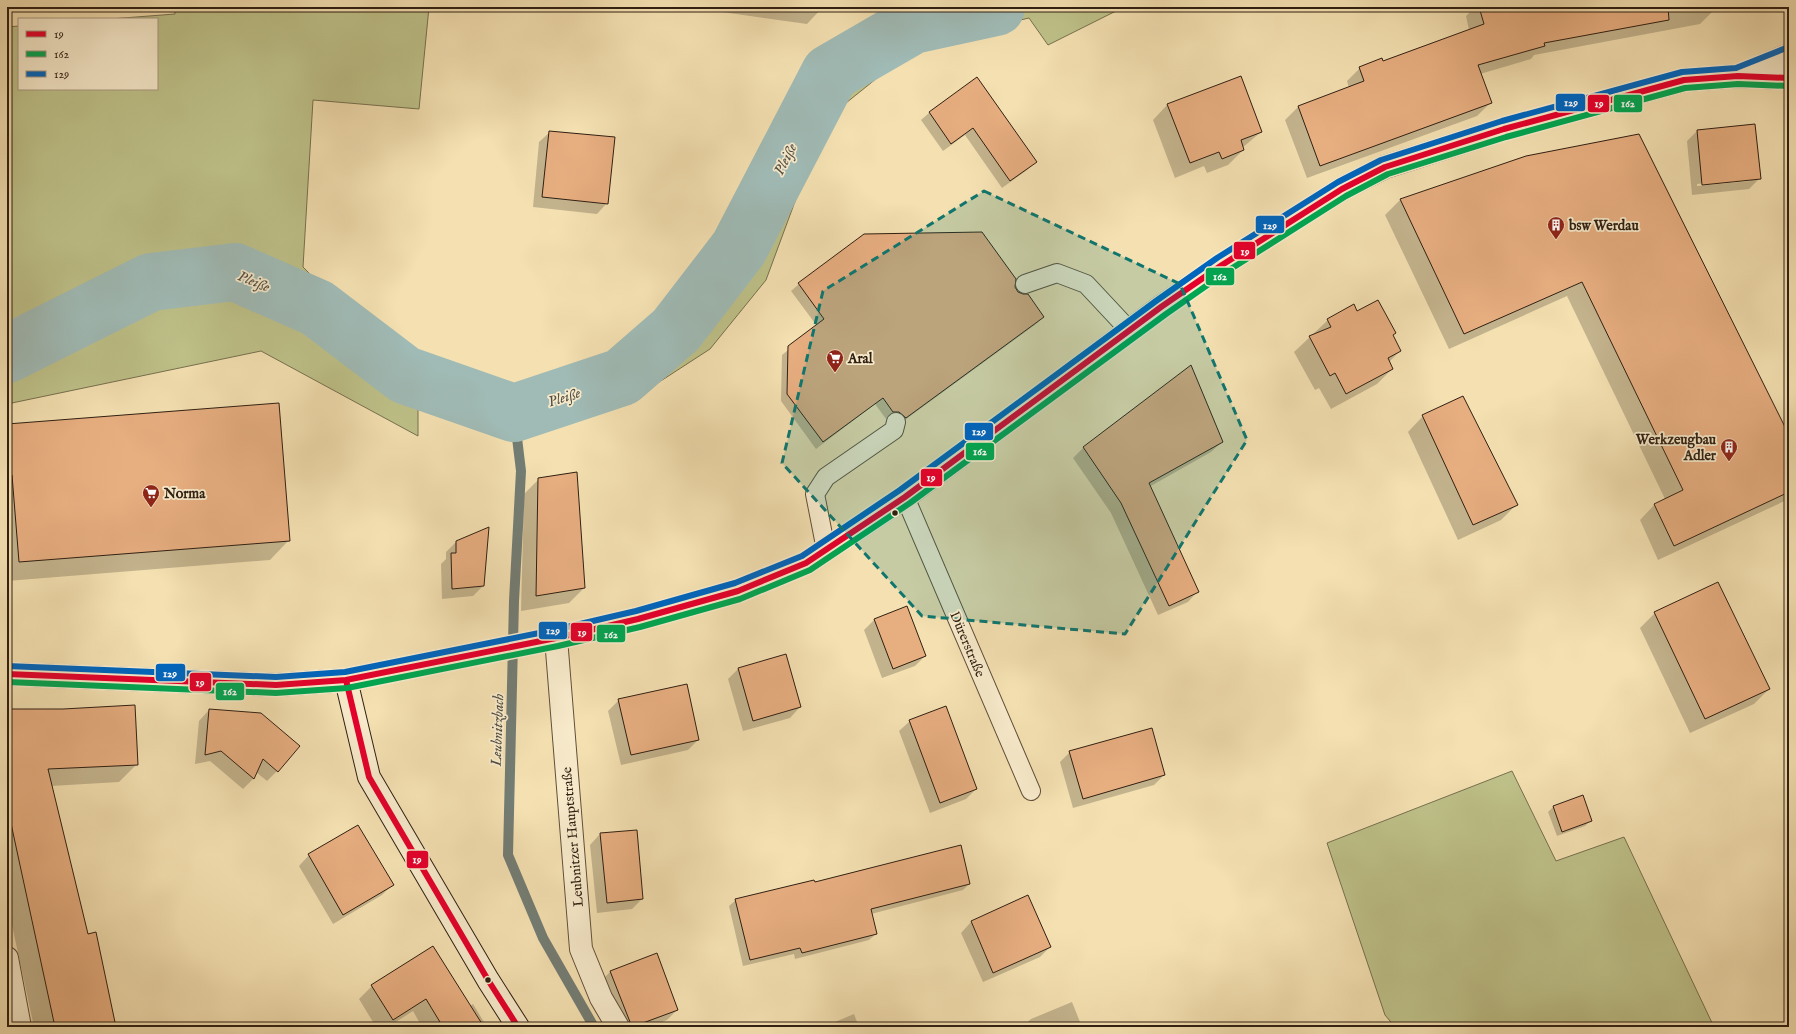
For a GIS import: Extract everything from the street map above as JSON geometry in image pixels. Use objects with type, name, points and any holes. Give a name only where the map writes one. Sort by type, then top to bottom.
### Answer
[{"type":"street","points":[[1738,76],[1789,55]]},
{"type":"street","points":[[7,674],[276,684],[346,680],[547,640],[638,619],[738,591],[806,563],[826,550],[905,497],[1129,330],[1222,265],[1342,189],[1385,168],[1504,129],[1684,80],[1738,76],[1789,78]]},
{"type":"street","name":"Leubnitzer Hauptstraße","points":[[547,640],[581,949],[601,998],[618,1027]]},
{"type":"street","points":[[346,680],[369,777],[488,980],[518,1027]]},
{"type":"street","points":[[7,958],[20,1027]]},
{"type":"lane","points":[[1025,284],[1057,273],[1086,284],[1129,330]]},
{"type":"lane","points":[[826,550],[815,494],[826,477],[894,430],[896,422]]},
{"type":"lane","name":"Dürerstraße","points":[[905,497],[1031,791]]},
{"type":"highlighted area","points":[[984,191],[1180,284],[1247,440],[1125,634],[922,616],[782,463],[823,291]]},
{"type":"green space","points":[[175,7],[429,7],[419,109],[313,100],[303,267],[384,343],[444,374],[526,391],[600,368],[648,337],[706,265],[762,159],[796,81],[859,35],[922,7],[1124,7],[1048,45],[1029,18],[950,36],[892,66],[841,107],[800,188],[766,280],[710,349],[633,399],[571,420],[525,432],[510,428],[418,392],[418,436],[261,351],[7,404],[7,27],[18,26],[18,90],[158,90],[158,18],[123,18],[175,14]]},
{"type":"green space","points":[[1512,771],[1556,861],[1624,837],[1714,1027],[1395,1027],[1385,1015],[1327,843]]},
{"type":"building","points":[[1479,7],[1668,7],[1669,20],[1544,43],[1545,46],[1478,65],[1492,103],[1320,166],[1298,106],[1364,81],[1359,67],[1382,58],[1383,61],[1484,24]]},
{"type":"building","points":[[1241,76],[1262,132],[1241,140],[1244,150],[1222,159],[1219,152],[1190,163],[1167,104]]},
{"type":"building","points":[[977,77],[1037,162],[1010,181],[973,128],[951,144],[929,112]]},
{"type":"building","points":[[1755,124],[1761,179],[1702,185],[1697,130]]},
{"type":"building","points":[[549,131],[615,137],[608,204],[542,197]]},
{"type":"building","name":"bsw Werdau","points":[[1639,134],[1789,435],[1789,492],[1674,546],[1654,504],[1683,490],[1582,282],[1464,334],[1400,199],[1526,156]]},
{"type":"building","points":[[982,232],[1016,279],[1015,287],[1018,292],[1028,294],[1044,317],[906,418],[899,412],[893,412],[883,398],[823,442],[787,394],[788,346],[824,319],[798,283],[864,234]]},
{"type":"building","points":[[1378,300],[1396,333],[1393,335],[1401,351],[1388,358],[1393,369],[1346,394],[1335,373],[1330,376],[1309,336],[1331,327],[1327,319],[1354,304],[1357,311]]},
{"type":"building","points":[[1191,365],[1223,442],[1149,483],[1199,592],[1169,606],[1121,503],[1083,447]]},
{"type":"building","points":[[1463,396],[1518,505],[1473,525],[1422,415]]},
{"type":"building","name":"Norma","points":[[279,403],[290,541],[19,562],[12,475],[7,476],[7,424]]},
{"type":"building","points":[[577,472],[585,588],[536,596],[538,478]]},
{"type":"building","points":[[489,527],[484,586],[452,589],[451,553],[456,553],[456,541]]},
{"type":"building","points":[[1718,582],[1770,689],[1705,719],[1654,612]]},
{"type":"building","points":[[907,606],[926,656],[893,669],[874,619]]},
{"type":"building","points":[[786,654],[801,707],[753,721],[738,668]]},
{"type":"building","points":[[687,684],[699,740],[631,755],[618,699]]},
{"type":"building","points":[[135,705],[138,765],[48,769],[88,934],[96,932],[116,1027],[55,1027],[7,805],[7,709],[63,709]]},
{"type":"building","points":[[946,706],[977,789],[940,803],[909,720]]},
{"type":"building","points":[[209,709],[261,713],[300,746],[278,772],[263,759],[254,779],[221,751],[205,755]]},
{"type":"building","points":[[1152,728],[1165,775],[1083,799],[1069,751]]},
{"type":"building","points":[[1583,795],[1592,821],[1562,832],[1553,806]]},
{"type":"building","points":[[358,825],[394,885],[343,915],[308,854]]},
{"type":"building","points":[[637,830],[643,899],[607,903],[600,833]]},
{"type":"building","points":[[961,845],[970,884],[871,909],[877,934],[802,953],[800,948],[750,960],[735,899],[814,880],[815,882]]},
{"type":"building","points":[[1028,895],[1051,947],[993,973],[971,921]]},
{"type":"building","points":[[433,946],[484,1027],[443,1027],[426,999],[393,1020],[371,985]]},
{"type":"building","points":[[657,953],[678,1010],[632,1027],[610,971]]},
{"type":"waterway","name":"Pleiße","points":[[7,354],[151,282],[235,272],[317,308],[405,375],[514,413],[622,377],[676,330],[739,248],[830,73],[913,25],[996,7]]},
{"type":"waterway","name":"Leubnitzbach","points":[[514,413],[521,471],[514,601],[508,855],[543,938],[594,1027]]},
{"type":"transit line","name":"129","points":[[7,666],[276,677],[345,672],[554,630],[636,611],[735,583],[802,556],[900,490],[1156,301],[1217,258],[1338,182],[1381,160],[1502,121],[1682,72],[1736,68],[1786,48]]},
{"type":"transit line","name":"19","points":[[7,674],[276,685],[346,680],[556,638],[638,619],[738,591],[806,563],[905,497],[1161,307],[1222,265],[1342,189],[1385,167],[1504,129],[1684,80],[1738,76],[1789,78]]},
{"type":"transit line","name":"162","points":[[7,682],[276,693],[347,688],[558,646],[640,627],[740,599],[810,570],[910,503],[1166,314],[1226,272],[1346,196],[1388,174],[1506,137],[1685,88],[1738,84],[1789,86]]},
{"type":"transit line","name":"19","points":[[346,680],[369,777],[488,980],[518,1027]]},
{"type":"place","name":"bsw Werdau","points":[[1556,240]]},
{"type":"place","name":"Aral","points":[[835,373]]},
{"type":"place","name":"Werkzeugbau Adler","points":[[1729,462]]},
{"type":"place","name":"Norma","points":[[151,508]]}]
